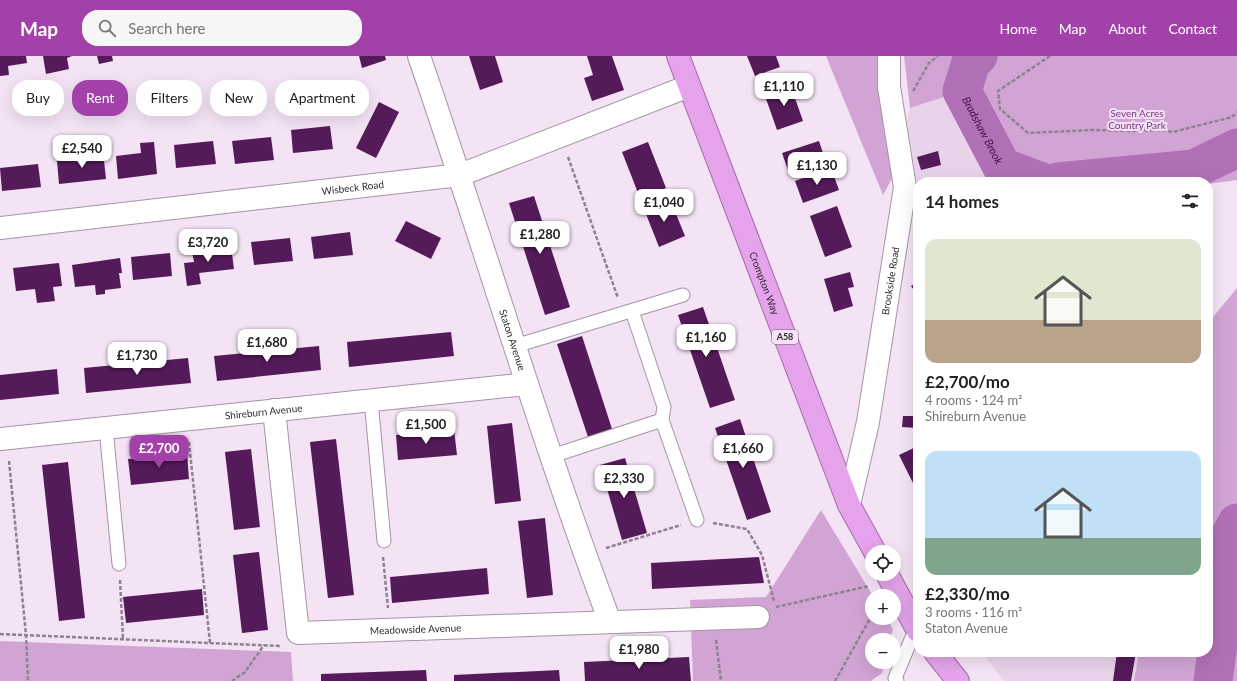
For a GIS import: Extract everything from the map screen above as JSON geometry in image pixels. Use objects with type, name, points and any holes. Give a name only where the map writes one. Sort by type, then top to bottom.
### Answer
[{"type":"highway","name":"Crompton Way","points":[[678,56],[849,505],[871,545]]},
{"type":"highway","points":[[891,581],[913,622]]},
{"type":"highway","points":[[939,657],[958,681]]},
{"type":"street","name":"Staton Avenue","points":[[419,56],[460,175],[527,384],[584,554],[610,622]]},
{"type":"street","name":"Brookside Road","points":[[849,505],[868,422],[905,187],[889,87],[889,56]]},
{"type":"street","name":"Wisbeck Road","points":[[0,228],[460,175],[689,86]]},
{"type":"street","name":"Shireburn Avenue","points":[[3,439],[527,384]]},
{"type":"street","points":[[274,410],[298,633]]},
{"type":"street","name":"Meadowside Avenue","points":[[298,633],[758,617]]},
{"type":"lane","points":[[515,346],[683,295]]},
{"type":"lane","points":[[628,312],[664,407],[662,420],[697,520]]},
{"type":"lane","points":[[371,400],[384,541]]},
{"type":"lane","points":[[552,456],[662,420]]},
{"type":"lane","points":[[106,428],[119,564]]},
{"type":"lane","points":[[897,681],[895,678],[913,638]]},
{"type":"path","points":[[895,123],[929,62],[938,56]]},
{"type":"path","points":[[1050,56],[998,91],[1000,109],[1028,133],[1092,130],[1161,130],[1173,132],[1232,117],[1237,112]]},
{"type":"path","points":[[561,137],[628,312]]},
{"type":"path","points":[[186,420],[210,643]]},
{"type":"path","points":[[3,439],[26,635],[28,681]]},
{"type":"path","points":[[584,554],[697,520],[747,529],[762,555],[776,607],[877,581]]},
{"type":"path","points":[[384,541],[382,548],[390,630]]},
{"type":"path","points":[[119,564],[123,639]]},
{"type":"path","points":[[713,619],[721,681]]},
{"type":"path","points":[[835,681],[866,625]]},
{"type":"path","points":[[0,634],[288,646],[298,633]]},
{"type":"path","points":[[232,681],[245,672],[264,645]]},
{"type":"shaded area","points":[[950,95],[986,177],[916,177],[907,121],[910,108]]},
{"type":"shaded area","points":[[986,657],[1138,657],[1134,681],[1004,681]]},
{"type":"green space","points":[[826,56],[881,56],[901,162],[883,195]]},
{"type":"green space","name":"Seven Acres Country Park","points":[[904,56],[1237,56],[1237,180],[1213,183],[1213,177],[986,177],[950,95],[910,108]]},
{"type":"green space","points":[[1237,288],[1237,681],[1134,681],[1138,657],[1213,657],[1213,317]]},
{"type":"green space","points":[[821,510],[869,589],[865,589],[865,625],[890,625],[893,629],[892,633],[865,633],[865,669],[883,669],[882,673],[871,681],[693,681],[690,600],[766,597]]},
{"type":"green space","points":[[0,641],[291,652],[293,681],[0,681]]},
{"type":"building","points":[[0,56],[26,56],[27,63],[8,66],[9,75],[0,76]]},
{"type":"building","points":[[43,56],[72,56],[67,58],[69,69],[46,74]]},
{"type":"building","points":[[97,56],[112,56],[113,61],[99,64]]},
{"type":"building","points":[[359,56],[385,56],[386,60],[362,68]]},
{"type":"building","points":[[469,56],[495,56],[503,82],[480,90]]},
{"type":"building","points":[[587,56],[612,56],[624,90],[592,101],[584,78],[593,75]]},
{"type":"building","points":[[747,56],[776,56],[780,67],[755,76]]},
{"type":"building","points":[[790,84],[803,121],[777,130],[764,93]]},
{"type":"building","points":[[379,102],[399,112],[376,158],[356,148]]},
{"type":"building","points":[[330,126],[333,149],[293,153],[291,130]]},
{"type":"building","points":[[271,137],[274,160],[235,164],[232,141]]},
{"type":"building","points":[[213,141],[216,164],[176,168],[174,145]]},
{"type":"building","points":[[819,141],[826,162],[790,176],[782,153]]},
{"type":"building","points":[[154,142],[157,174],[118,179],[116,156],[141,153],[140,143]]},
{"type":"building","points":[[648,142],[666,188],[640,198],[622,152]]},
{"type":"building","points":[[103,151],[106,179],[59,184],[57,161],[93,157],[93,152]]},
{"type":"building","points":[[938,151],[941,165],[921,170],[917,157]]},
{"type":"building","points":[[38,164],[41,187],[2,191],[0,168]]},
{"type":"building","points":[[831,168],[839,190],[803,203],[795,181]]},
{"type":"building","points":[[534,196],[570,307],[545,315],[509,203]]},
{"type":"building","points":[[670,199],[685,236],[659,247],[644,209]]},
{"type":"building","points":[[837,206],[852,247],[825,257],[810,216]]},
{"type":"building","points":[[406,221],[441,238],[431,259],[395,241]]},
{"type":"building","points":[[350,232],[353,255],[314,259],[311,237]]},
{"type":"building","points":[[290,238],[293,261],[254,265],[251,242]]},
{"type":"building","points":[[231,246],[234,269],[199,273],[201,284],[187,286],[184,263],[194,262],[192,251]]},
{"type":"building","points":[[170,253],[172,276],[133,280],[131,257]]},
{"type":"building","points":[[120,258],[122,273],[119,273],[121,288],[105,290],[105,294],[96,295],[95,285],[75,287],[72,265]]},
{"type":"building","points":[[59,263],[62,286],[53,287],[55,301],[37,303],[35,289],[16,291],[13,268]]},
{"type":"building","points":[[850,272],[854,287],[848,288],[853,306],[834,312],[824,279]]},
{"type":"building","points":[[703,307],[735,400],[710,408],[678,315]]},
{"type":"building","points":[[451,332],[454,356],[349,367],[347,342]]},
{"type":"building","points":[[582,336],[612,429],[588,437],[557,344]]},
{"type":"building","points":[[319,346],[321,370],[217,381],[214,356]]},
{"type":"building","points":[[188,358],[191,383],[86,393],[84,368]]},
{"type":"building","points":[[57,369],[59,394],[0,400],[0,375]]},
{"type":"building","points":[[903,416],[913,416],[913,428],[902,427]]},
{"type":"building","points":[[740,419],[771,512],[747,520],[715,428]]},
{"type":"building","points":[[512,423],[521,501],[495,504],[487,426]]},
{"type":"building","points":[[454,429],[457,455],[398,460],[396,435]]},
{"type":"building","points":[[336,439],[354,595],[328,598],[310,442]]},
{"type":"building","points":[[913,448],[913,483],[899,455]]},
{"type":"building","points":[[251,449],[260,527],[234,530],[225,452]]},
{"type":"building","points":[[187,453],[189,479],[131,485],[128,459]]},
{"type":"building","points":[[625,458],[647,533],[622,540],[600,465]]},
{"type":"building","points":[[68,462],[85,618],[59,621],[42,465]]},
{"type":"building","points":[[545,518],[553,595],[527,598],[518,521]]},
{"type":"building","points":[[259,552],[268,630],[242,633],[233,555]]},
{"type":"building","points":[[759,557],[764,583],[652,589],[651,563]]},
{"type":"building","points":[[487,568],[489,594],[392,603],[390,577]]},
{"type":"building","points":[[202,589],[204,615],[126,623],[123,597]]},
{"type":"building","points":[[689,657],[691,681],[585,681],[584,662]]},
{"type":"building","points":[[1116,657],[1135,657],[1131,681],[1113,681]]},
{"type":"building","points":[[426,670],[427,681],[321,681],[321,674]]},
{"type":"building","points":[[559,670],[560,681],[454,681],[454,675]]},
{"type":"waterway","name":"Bradshaw Brook","points":[[978,56],[971,62],[962,91],[1002,167],[1029,177]]},
{"type":"waterway","name":"Bradshaw Brook","points":[[1110,177],[1194,169],[1237,148]]},
{"type":"waterway","name":"Bradshaw Brook","points":[[1213,681],[1223,606],[1224,565],[1231,534],[1237,523]]}]
